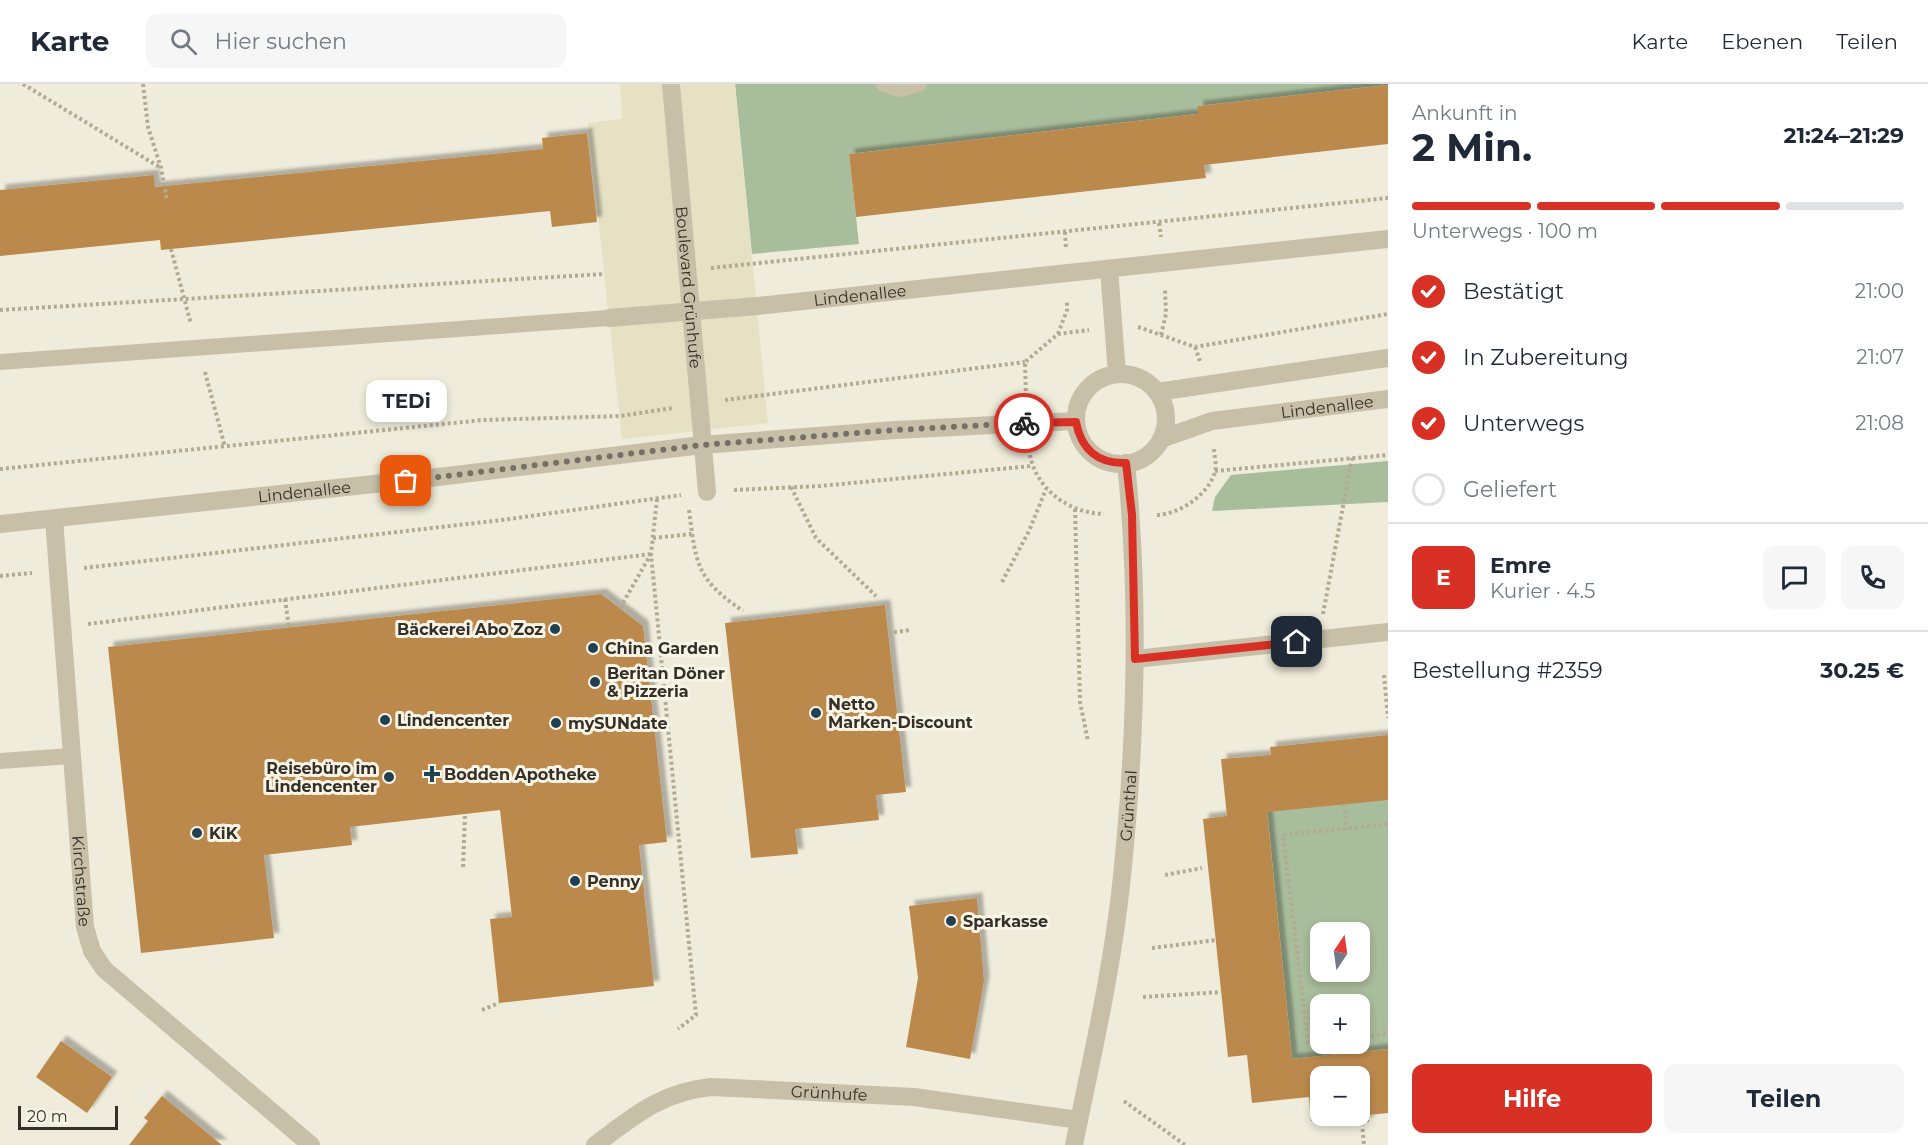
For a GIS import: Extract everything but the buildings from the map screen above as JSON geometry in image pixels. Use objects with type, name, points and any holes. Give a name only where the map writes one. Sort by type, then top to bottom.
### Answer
[{"type":"street","name":"Boulevard Grünhufe","points":[[671,84],[689,312],[707,492]]},
{"type":"street","name":"Lindenallee","points":[[609,318],[757,306],[1388,239]]},
{"type":"street","points":[[1109,269],[1117,374]]},
{"type":"street","points":[[1157,392],[1208,387],[1388,358]]},
{"type":"street","points":[[1117,374],[1132,375],[1146,381],[1157,392],[1166,415],[1161,439],[1147,455],[1126,463],[1102,460],[1092,454],[1078,434],[1076,422],[1077,407],[1082,395],[1091,384],[1103,377],[1117,374]]},
{"type":"street","name":"Lindenallee","points":[[1161,439],[1212,421],[1388,399]]},
{"type":"street","name":"Lindenallee","points":[[0,524],[430,478],[702,445],[895,430],[1076,422]]},
{"type":"street","name":"Grünthal","points":[[1074,1145],[1091,1066],[1122,878],[1135,659],[1132,515],[1126,463]]},
{"type":"street","name":"Kirchstraße","points":[[54,519],[85,927],[92,951],[104,969],[311,1145]]},
{"type":"street","points":[[1135,659],[1388,632]]},
{"type":"street","name":"Grünhufe","points":[[595,1145],[650,1104],[685,1090],[711,1087],[914,1097],[1079,1120]]},
{"type":"lane","points":[[884,84],[899,89],[919,84]]},
{"type":"lane","points":[[0,362],[609,318]]},
{"type":"lane","points":[[0,761],[71,756]]},
{"type":"path","points":[[23,84],[161,168]]},
{"type":"path","points":[[143,84],[148,128],[161,168],[167,200]]},
{"type":"path","points":[[686,270],[1388,198]]},
{"type":"path","points":[[171,249],[183,300]]},
{"type":"path","points":[[0,310],[604,274]]},
{"type":"path","points":[[765,393],[1025,362],[1058,334],[1067,310],[1067,298]]},
{"type":"path","points":[[1058,334],[1113,327],[1139,327],[1195,347],[1388,314]]},
{"type":"path","points":[[1195,347],[1208,387]]},
{"type":"path","points":[[1025,362],[1031,466],[1046,489],[1075,509],[1098,514],[1161,515],[1185,507],[1205,490],[1215,471],[1212,421]]},
{"type":"path","points":[[0,469],[483,420],[620,416]]},
{"type":"path","points":[[1215,471],[1388,455]]},
{"type":"path","points":[[1318,639],[1352,458]]},
{"type":"path","points":[[0,576],[288,546],[707,492],[1031,466]]},
{"type":"path","points":[[791,487],[816,538],[876,596]]},
{"type":"path","points":[[1002,582],[1029,531],[1046,489]]},
{"type":"path","points":[[687,495],[695,556],[702,573],[718,594],[743,611]]},
{"type":"path","points":[[657,499],[651,554],[696,1015],[678,1029]]},
{"type":"path","points":[[1075,509],[1080,702],[1088,741]]},
{"type":"path","points":[[653,538],[692,534]]},
{"type":"path","points":[[61,627],[651,554]]},
{"type":"path","points":[[620,608],[651,554]]},
{"type":"path","points":[[285,599],[289,628]]},
{"type":"path","points":[[888,633],[911,630]]},
{"type":"path","points":[[1384,675],[1388,718]]},
{"type":"path","points":[[1344,804],[1347,829]]},
{"type":"path","points":[[464,867],[465,814]]},
{"type":"path","points":[[1310,1043],[1308,1043],[1283,836],[1388,824]]},
{"type":"path","points":[[1165,874],[1202,868]]},
{"type":"path","points":[[1152,948],[1216,940]]},
{"type":"path","points":[[1143,997],[1221,992]]},
{"type":"path","points":[[482,1010],[499,1003]]},
{"type":"path","points":[[1370,1036],[1388,1034]]},
{"type":"path","points":[[1124,1101],[1185,1145]]},
{"type":"path","points":[[1362,1126],[1364,1145]]},
{"type":"green space","points":[[735,84],[1388,85],[1198,106],[1198,114],[849,154],[859,244],[752,254]]},
{"type":"green space","points":[[1388,461],[1388,502],[1212,511],[1215,497],[1231,475]]},
{"type":"green space","points":[[1266,800],[1388,800],[1388,1049],[1370,1051],[1370,994],[1310,994],[1310,1054],[1340,1054],[1292,1059]]},
{"type":"shaded area","points":[[620,84],[735,84],[768,423],[622,439],[588,123],[622,119]]},
{"type":"way so far","points":[[406,481],[702,445],[895,430],[1024,423]]},
{"type":"place","name":"TEDi","points":[[406,481]]},
{"type":"place","name":"Bäckerei Abo Zoz","points":[[555,629]]},
{"type":"place","name":"China Garden","points":[[593,648]]},
{"type":"place","name":"Beritan Döner & Pizzeria","points":[[595,682]]},
{"type":"place","name":"Netto Marken-Discount","points":[[816,713]]},
{"type":"place","name":"Lindencenter","points":[[385,720]]},
{"type":"place","name":"mySUNdate","points":[[556,723]]},
{"type":"place","name":"Bodden Apotheke","points":[[432,774]]},
{"type":"place","name":"Reisebüro im Lindencenter","points":[[389,777]]},
{"type":"place","name":"KiK","points":[[197,833]]},
{"type":"place","name":"Penny","points":[[575,881]]},
{"type":"place","name":"Sparkasse","points":[[951,921]]},
{"type":"route","points":[[1024,423],[1076,422],[1078,434],[1092,454],[1102,460],[1126,463],[1132,515],[1135,659],[1297,642]]}]
